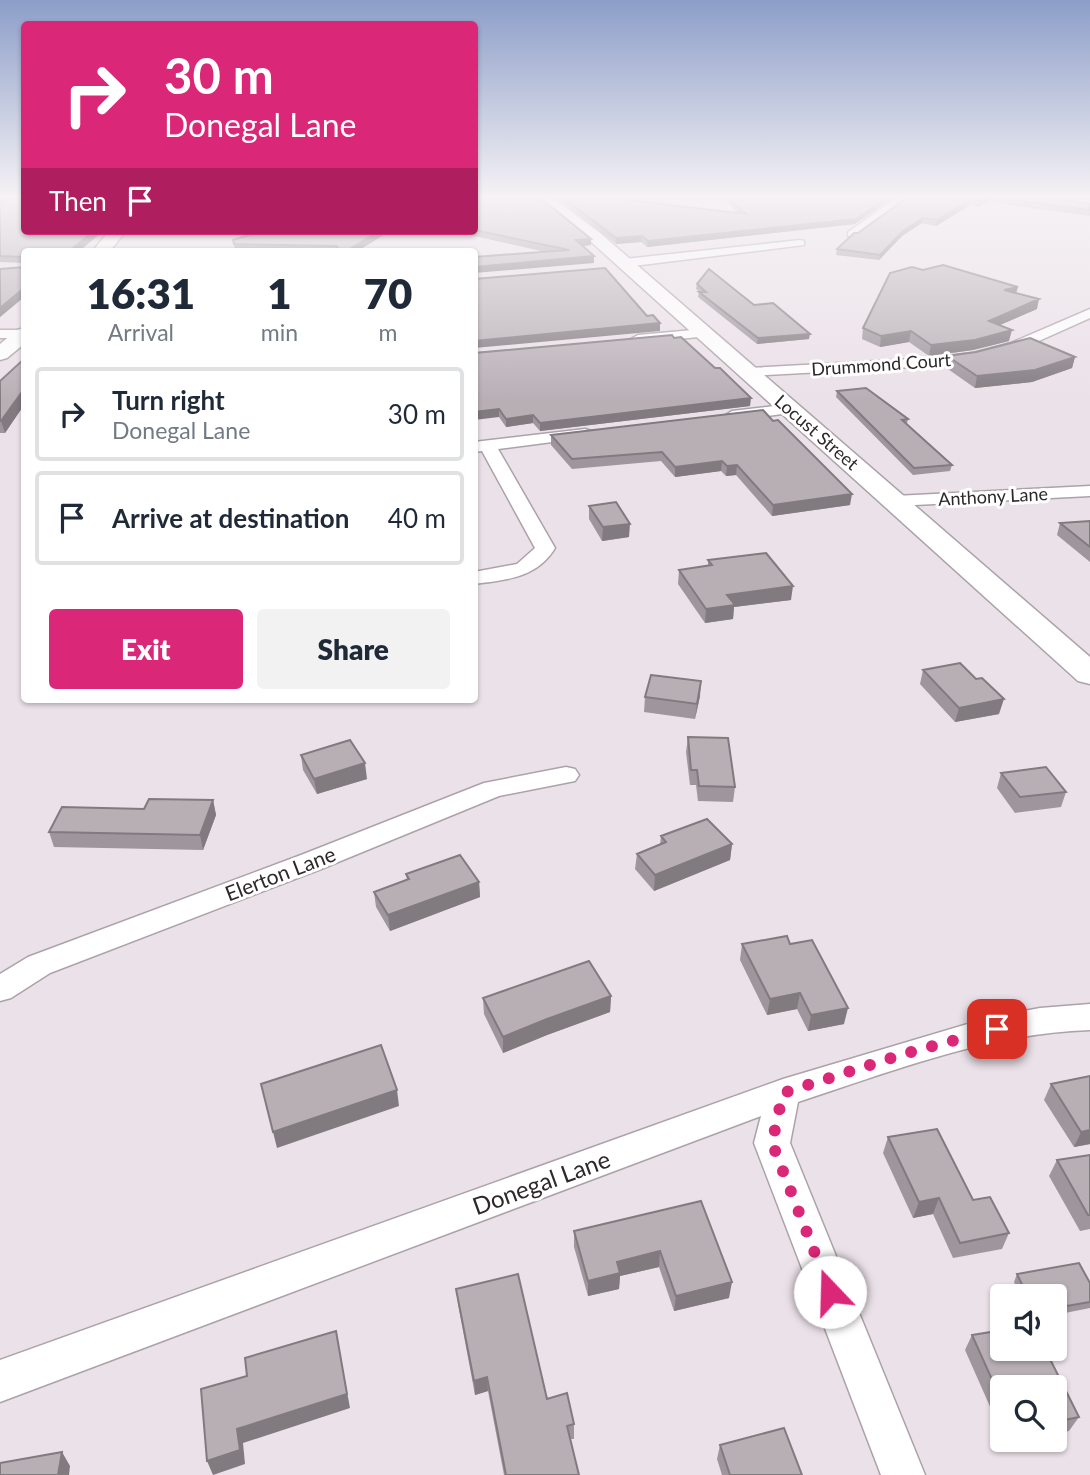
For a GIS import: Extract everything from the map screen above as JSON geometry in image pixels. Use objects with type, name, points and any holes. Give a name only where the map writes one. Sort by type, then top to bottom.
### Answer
[{"type":"main road","name":"Locust Street","points":[[622,265],[749,372],[1090,674]]},
{"type":"main road","points":[[0,354],[21,336]]},
{"type":"street","points":[[622,265],[631,264]]},
{"type":"street","name":"Drummond Court","points":[[749,372],[923,363],[973,357],[1016,346],[1090,304]]},
{"type":"street","points":[[623,341],[704,333]]},
{"type":"street","points":[[0,334],[21,334]]},
{"type":"street","points":[[722,417],[791,409]]},
{"type":"street","points":[[478,577],[529,567],[541,559],[545,548],[481,447],[598,432]]},
{"type":"street","name":"Anthony Lane","points":[[895,500],[1090,491]]},
{"type":"street","name":"Elerton Lane","points":[[0,989],[39,965],[311,862],[492,789],[566,775]]},
{"type":"street","name":"Donegal Lane","points":[[0,1381],[783,1093],[907,1053],[1020,1023],[1058,1017],[1090,1017]]},
{"type":"street","points":[[783,1093],[772,1143],[903,1475]]},
{"type":"building","points":[[478,264],[509,264],[478,267]]},
{"type":"building","points":[[943,265],[1018,287],[1004,290],[1039,299],[989,321],[1012,330],[975,340],[931,345],[911,331],[881,336],[863,328],[890,273],[912,267],[923,270]]},
{"type":"building","points":[[21,267],[21,290],[0,308],[0,269]]},
{"type":"building","points":[[605,268],[647,316],[653,315],[660,323],[478,341],[478,279]]},
{"type":"building","points":[[709,269],[754,305],[773,303],[810,334],[758,338],[699,292],[706,292],[697,284]]},
{"type":"building","points":[[672,335],[674,338],[681,337],[715,368],[720,368],[751,398],[540,423],[533,415],[506,419],[499,409],[478,412],[478,353]]},
{"type":"building","points":[[1030,338],[1075,357],[1035,370],[977,376],[947,356],[976,352]]},
{"type":"building","points":[[21,362],[21,393],[1,421],[0,421],[0,381]]},
{"type":"building","points":[[866,388],[908,419],[902,420],[952,465],[914,468],[837,391]]},
{"type":"building","points":[[763,410],[773,421],[778,420],[852,494],[773,505],[737,465],[727,466],[722,461],[675,467],[662,452],[572,459],[551,435]]},
{"type":"building","points":[[616,502],[630,524],[603,527],[589,506]]},
{"type":"building","points":[[1090,521],[1090,547],[1060,523]]},
{"type":"building","points":[[766,553],[793,586],[727,595],[735,605],[706,609],[679,570],[712,565],[708,560]]},
{"type":"building","points":[[960,663],[976,679],[982,678],[1004,699],[959,708],[923,670]]},
{"type":"building","points":[[651,675],[701,681],[697,704],[645,697]]},
{"type":"building","points":[[688,737],[728,738],[735,787],[699,786],[697,770],[691,770]]},
{"type":"building","points":[[350,740],[365,763],[314,779],[301,755]]},
{"type":"building","points":[[1046,767],[1066,792],[1020,797],[1001,773]]},
{"type":"building","points":[[149,799],[213,800],[200,835],[49,832],[62,807],[144,809]]},
{"type":"building","points":[[707,819],[732,844],[655,875],[637,854],[666,842],[661,836]]},
{"type":"building","points":[[460,855],[479,882],[388,915],[374,892],[409,879],[406,874]]},
{"type":"building","points":[[787,936],[790,944],[812,940],[848,1008],[811,1015],[800,993],[770,999],[742,944]]},
{"type":"building","points":[[589,961],[611,996],[503,1037],[483,998]]},
{"type":"building","points":[[381,1045],[397,1090],[273,1132],[261,1084]]},
{"type":"building","points":[[1090,1076],[1090,1130],[1081,1132],[1051,1084]]},
{"type":"building","points":[[937,1129],[973,1200],[990,1197],[1009,1233],[960,1243],[939,1198],[919,1202],[888,1137]]},
{"type":"building","points":[[1090,1155],[1090,1215],[1088,1215],[1057,1160]]},
{"type":"building","points":[[701,1201],[732,1282],[676,1296],[660,1251],[617,1262],[620,1273],[588,1281],[574,1231]]},
{"type":"building","points":[[1079,1263],[1090,1283],[1090,1302],[1067,1306],[1067,1284],[1022,1284],[1017,1274]]},
{"type":"building","points":[[518,1274],[547,1399],[567,1393],[574,1424],[567,1426],[579,1475],[506,1475],[487,1377],[474,1381],[456,1289]]},
{"type":"building","points":[[336,1331],[347,1394],[237,1429],[240,1450],[207,1461],[201,1389],[247,1376],[245,1358]]},
{"type":"building","points":[[990,1332],[990,1361],[1051,1361],[1058,1375],[990,1375],[972,1335]]},
{"type":"building","points":[[1067,1393],[1079,1417],[1067,1420]]},
{"type":"building","points":[[784,1428],[802,1475],[730,1475],[720,1445]]},
{"type":"building","points":[[62,1452],[58,1475],[0,1475],[0,1463]]},
{"type":"route","points":[[830,1292],[772,1143],[783,1093],[907,1053],[997,1029]]}]
